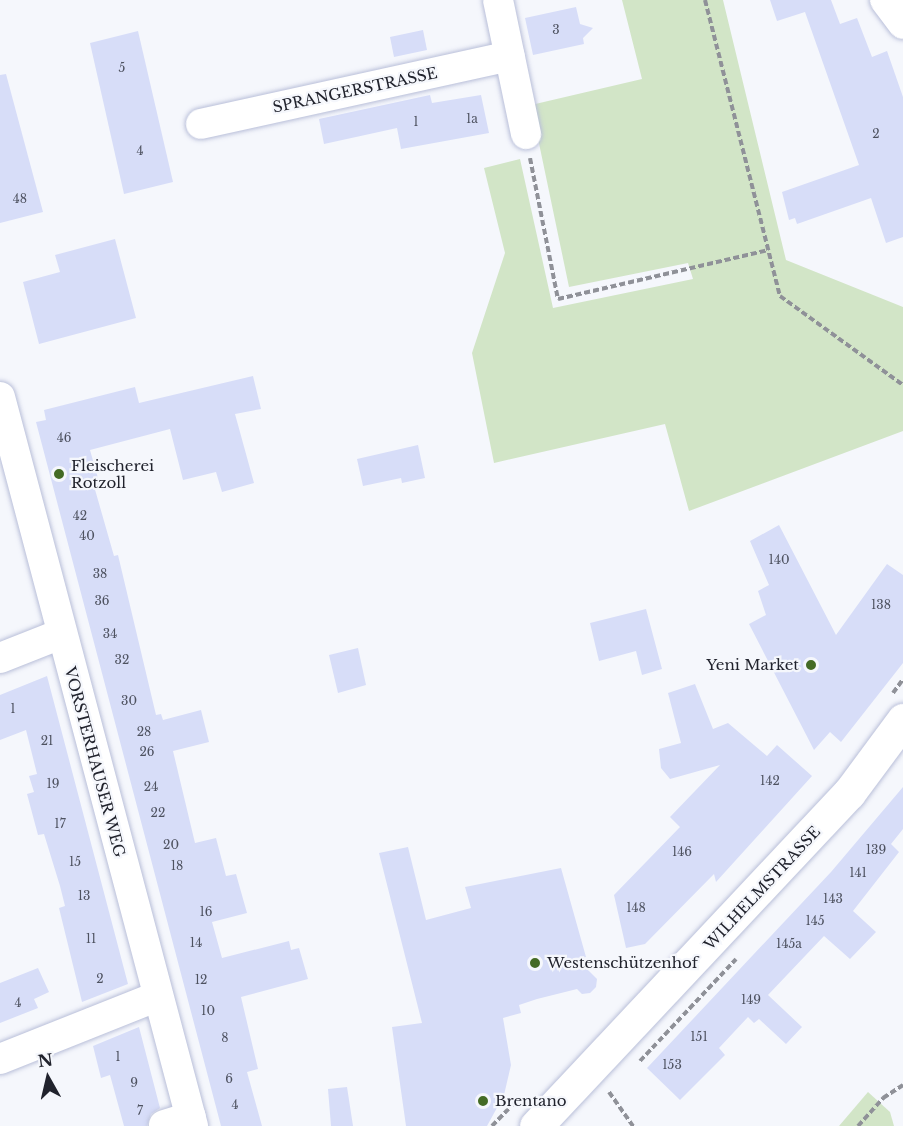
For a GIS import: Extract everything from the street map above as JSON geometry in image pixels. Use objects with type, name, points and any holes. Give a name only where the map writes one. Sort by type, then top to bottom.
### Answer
[{"type":"main road","name":"WILHELMSTRASSE","points":[[550,1122],[849,793],[903,720]]},
{"type":"street","points":[[498,0],[526,134]]},
{"type":"street","points":[[885,0],[903,24]]},
{"type":"street","name":"SPRANGERSTRASSE","points":[[201,124],[510,56]]},
{"type":"street","name":"VORSTERHAUSER WEG","points":[[0,397],[61,634],[159,996],[183,1123]]},
{"type":"street","points":[[0,658],[61,634]]},
{"type":"street","points":[[0,1059],[159,996]]},
{"type":"path","points":[[705,0],[780,296],[903,385]]},
{"type":"path","points":[[526,134],[558,299],[768,250]]},
{"type":"path","points":[[858,1126],[883,1098],[903,1085]]},
{"type":"path","points":[[609,1092],[633,1126]]},
{"type":"green space","points":[[622,0],[723,0],[786,260],[903,307],[903,431],[689,511],[665,424],[494,463],[472,353],[505,253],[484,168],[520,159],[553,308],[693,279],[688,263],[569,287],[531,105],[642,79]]},
{"type":"green space","points":[[868,1092],[890,1112],[894,1126],[839,1126]]},
{"type":"building","points":[[770,0],[831,0],[840,24],[857,18],[872,57],[887,51],[903,97],[903,237],[886,243],[871,198],[797,224],[795,218],[789,220],[782,192],[859,165],[805,12],[777,21]]},
{"type":"building","points":[[576,7],[580,24],[593,28],[583,38],[584,44],[533,55],[525,18]]},
{"type":"building","points":[[423,30],[427,50],[394,57],[390,37]]},
{"type":"building","points":[[138,31],[173,182],[124,194],[90,43]]},
{"type":"building","points":[[6,74],[43,212],[0,223],[0,75]]},
{"type":"building","points":[[430,95],[432,103],[481,95],[489,133],[401,149],[397,128],[324,144],[319,119]]},
{"type":"building","points":[[115,239],[136,318],[39,344],[23,282],[60,272],[55,255]]},
{"type":"building","points":[[253,376],[261,409],[235,414],[254,483],[222,492],[216,472],[183,480],[170,429],[90,450],[100,485],[94,486],[114,556],[118,555],[156,715],[161,714],[163,720],[201,710],[209,742],[173,751],[195,843],[216,838],[226,876],[236,874],[247,913],[212,922],[222,958],[289,941],[291,950],[299,948],[308,979],[241,997],[258,1069],[247,1072],[262,1126],[221,1126],[36,422],[46,420],[44,410],[135,387],[139,403]]},
{"type":"building","points":[[418,445],[425,478],[402,483],[401,478],[363,486],[357,459]]},
{"type":"building","points":[[779,525],[836,635],[887,564],[903,575],[903,663],[841,742],[830,732],[814,750],[749,624],[766,615],[758,591],[769,585],[750,541]]},
{"type":"building","points":[[646,609],[662,669],[642,675],[636,651],[599,661],[590,623]]},
{"type":"building","points":[[358,648],[366,685],[338,693],[329,655]]},
{"type":"building","points":[[47,676],[128,984],[82,1002],[59,908],[65,906],[60,886],[44,834],[38,835],[27,794],[34,792],[29,776],[37,774],[26,730],[0,740],[0,695]]},
{"type":"building","points":[[695,684],[713,729],[728,723],[767,756],[777,745],[812,776],[716,882],[714,874],[645,944],[626,948],[614,895],[680,827],[670,817],[720,765],[670,779],[661,768],[659,749],[681,743],[668,693]]},
{"type":"building","points":[[903,787],[903,829],[891,844],[899,852],[853,911],[876,932],[850,959],[824,936],[768,995],[802,1027],[786,1044],[759,1019],[754,1023],[748,1017],[719,1048],[725,1055],[680,1100],[647,1068],[831,872]]},
{"type":"building","points":[[408,847],[426,920],[471,908],[465,887],[561,868],[586,957],[577,959],[597,979],[596,987],[590,993],[582,994],[577,989],[537,999],[519,1005],[521,1013],[503,1018],[511,1065],[504,1095],[487,1126],[406,1126],[392,1027],[422,1023],[379,853]]},
{"type":"building","points":[[38,968],[49,992],[34,999],[38,1008],[0,1023],[0,983]]},
{"type":"building","points":[[139,1027],[160,1108],[151,1114],[147,1126],[124,1126],[110,1075],[101,1078],[93,1046]]},
{"type":"building","points":[[347,1087],[353,1126],[331,1126],[328,1089]]},
{"type":"place","name":"Fleischerei Rotzoll","points":[[59,474]]},
{"type":"place","name":"Yeni Market","points":[[811,665]]},
{"type":"place","name":"Westenschützenhof","points":[[535,963]]},
{"type":"place","name":"Brentano","points":[[483,1101]]}]
